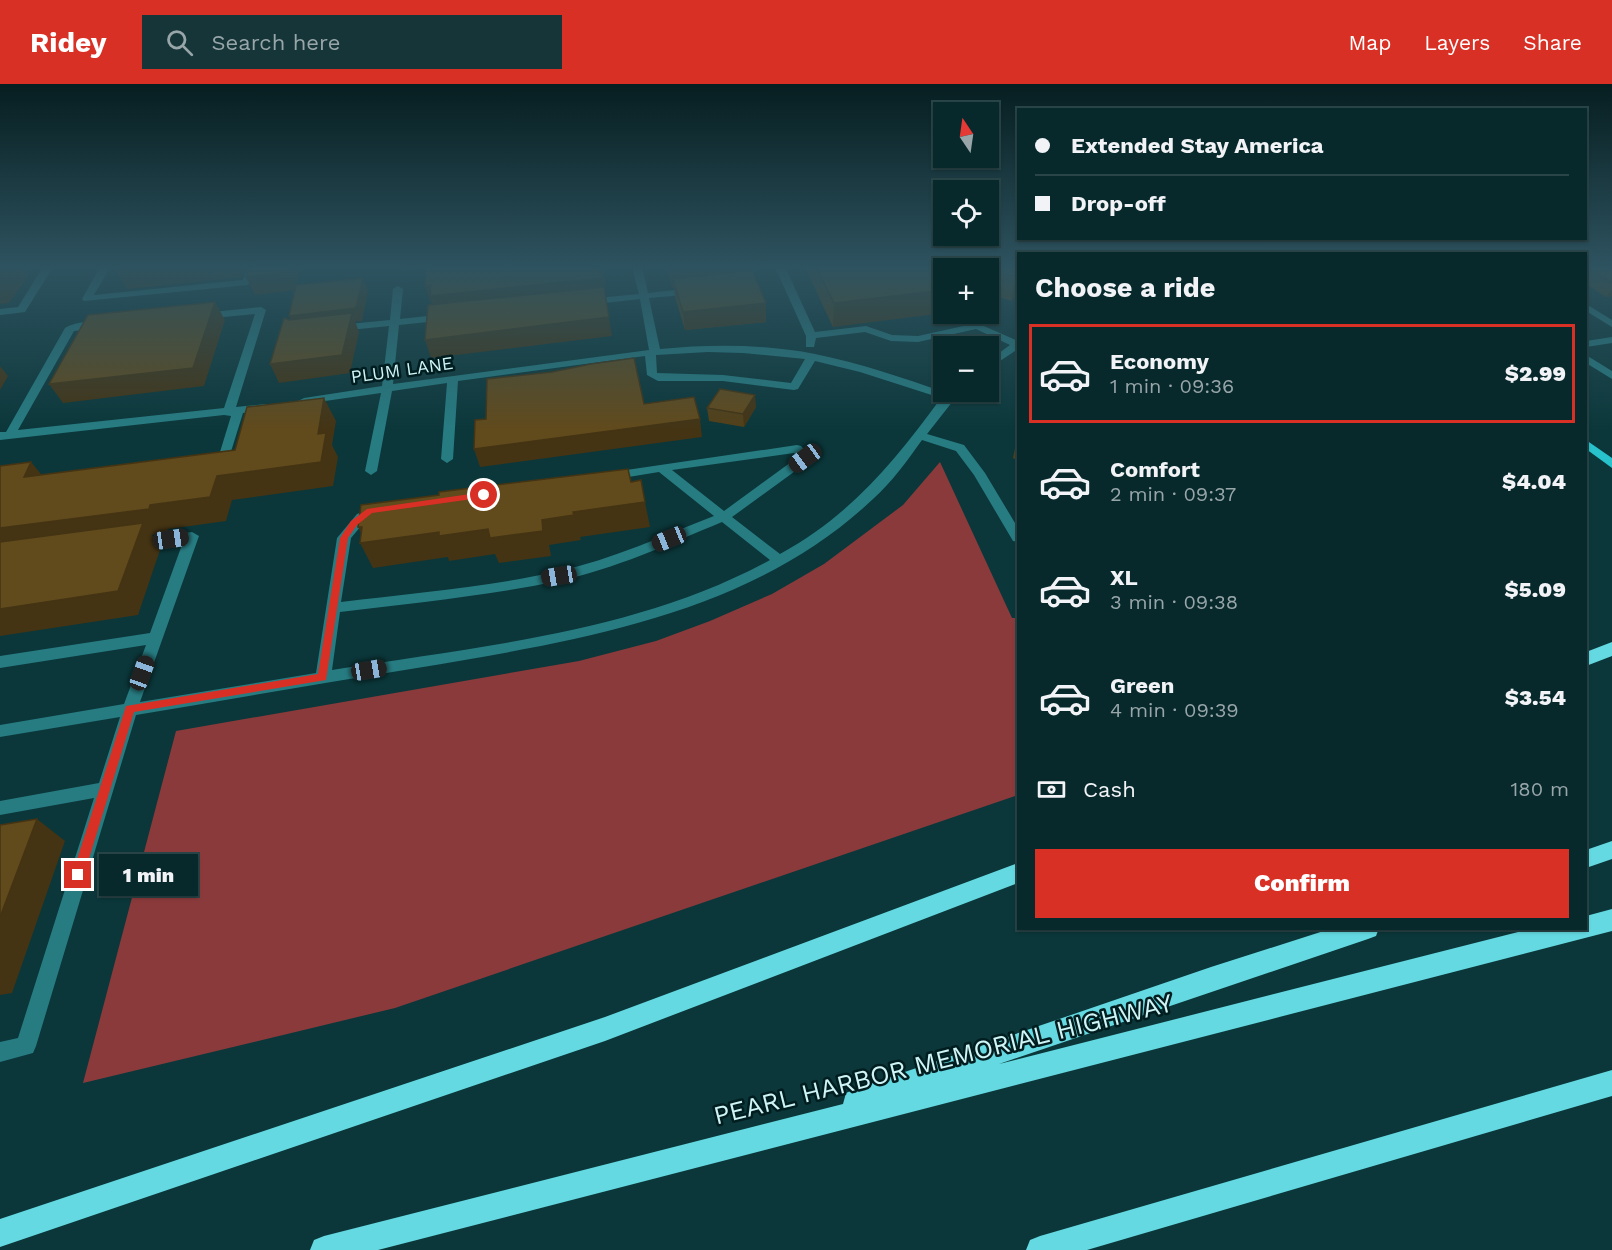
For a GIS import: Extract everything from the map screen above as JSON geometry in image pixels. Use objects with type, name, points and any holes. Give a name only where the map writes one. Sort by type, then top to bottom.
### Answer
[{"type":"highway","points":[[1587,659],[1612,649]]},
{"type":"highway","points":[[1587,859],[1612,850]]},
{"type":"highway","points":[[0,1233],[605,1029],[1017,873]]},
{"type":"highway","points":[[1587,927],[1612,920]]},
{"type":"highway","points":[[733,1144],[1200,983],[1362,930]]},
{"type":"highway","name":"PEARL HARBOR MEMORIAL HIGHWAY","points":[[324,1250],[1570,930]]},
{"type":"highway","points":[[1040,1250],[1612,1083]]},
{"type":"main road","points":[[1587,445],[1612,464]]},
{"type":"street","points":[[201,459],[225,455],[233,412],[258,321]]},
{"type":"street","points":[[329,329],[399,321]]},
{"type":"street","points":[[648,321],[652,352],[652,375],[658,378],[723,378],[794,387],[811,357],[811,336],[804,321]]},
{"type":"street","points":[[371,471],[387,388],[393,322]]},
{"type":"street","points":[[5,435],[70,328],[118,324]]},
{"type":"street","points":[[811,336],[866,329],[891,338],[918,339],[976,326],[1017,345]]},
{"type":"street","points":[[1587,344],[1612,340]]},
{"type":"street","points":[[999,358],[1017,346]]},
{"type":"street","name":"PLUM LANE","points":[[296,402],[652,352],[735,349],[811,357],[933,389]]},
{"type":"street","points":[[1587,359],[1612,376]]},
{"type":"street","points":[[447,459],[453,379]]},
{"type":"street","points":[[0,730],[555,639],[671,608],[726,587],[779,560],[822,534],[868,497],[899,464],[945,402]]},
{"type":"street","points":[[5,435],[272,406]]},
{"type":"street","points":[[920,436],[960,448],[979,473],[1017,536]]},
{"type":"street","points":[[333,608],[460,592],[559,576],[632,554],[724,517],[805,458],[797,448],[591,479]]},
{"type":"street","points":[[661,468],[779,560]]},
{"type":"street","points":[[322,677],[344,538],[354,523],[370,511],[389,508]]},
{"type":"street","points":[[0,1052],[26,1046],[130,709],[192,536],[124,545]]},
{"type":"street","points":[[0,662],[155,638]]},
{"type":"street","points":[[0,808],[105,789]]},
{"type":"shaded area","points":[[940,462],[1012,618],[1017,618],[1017,795],[395,1008],[83,1083],[176,731],[579,661],[656,641],[772,594],[824,564],[903,505]]},
{"type":"building","points":[[84,321],[209,321],[193,368],[49,384]]},
{"type":"building","points":[[283,321],[350,321],[342,355],[270,364]]},
{"type":"building","points":[[427,321],[574,321],[425,340]]},
{"type":"building","points":[[634,358],[644,404],[694,397],[700,419],[474,449],[475,420],[486,419],[487,379],[552,372]]},
{"type":"building","points":[[720,389],[755,395],[743,414],[707,408]]},
{"type":"building","points":[[324,398],[318,434],[326,433],[321,462],[217,476],[210,497],[150,505],[149,509],[0,528],[0,466],[31,462],[24,477],[235,450],[247,407]]},
{"type":"building","points":[[628,469],[631,482],[641,480],[645,502],[573,512],[574,515],[542,520],[543,531],[490,538],[488,529],[439,536],[439,532],[360,543],[362,527],[358,527],[361,505],[439,495],[439,492]]},
{"type":"building","points":[[143,523],[118,591],[0,609],[0,542]]},
{"type":"building","points":[[37,819],[0,917],[0,825]]},
{"type":"route","points":[[78,875],[130,709],[322,677],[344,538],[354,523],[370,511],[484,495]]}]
